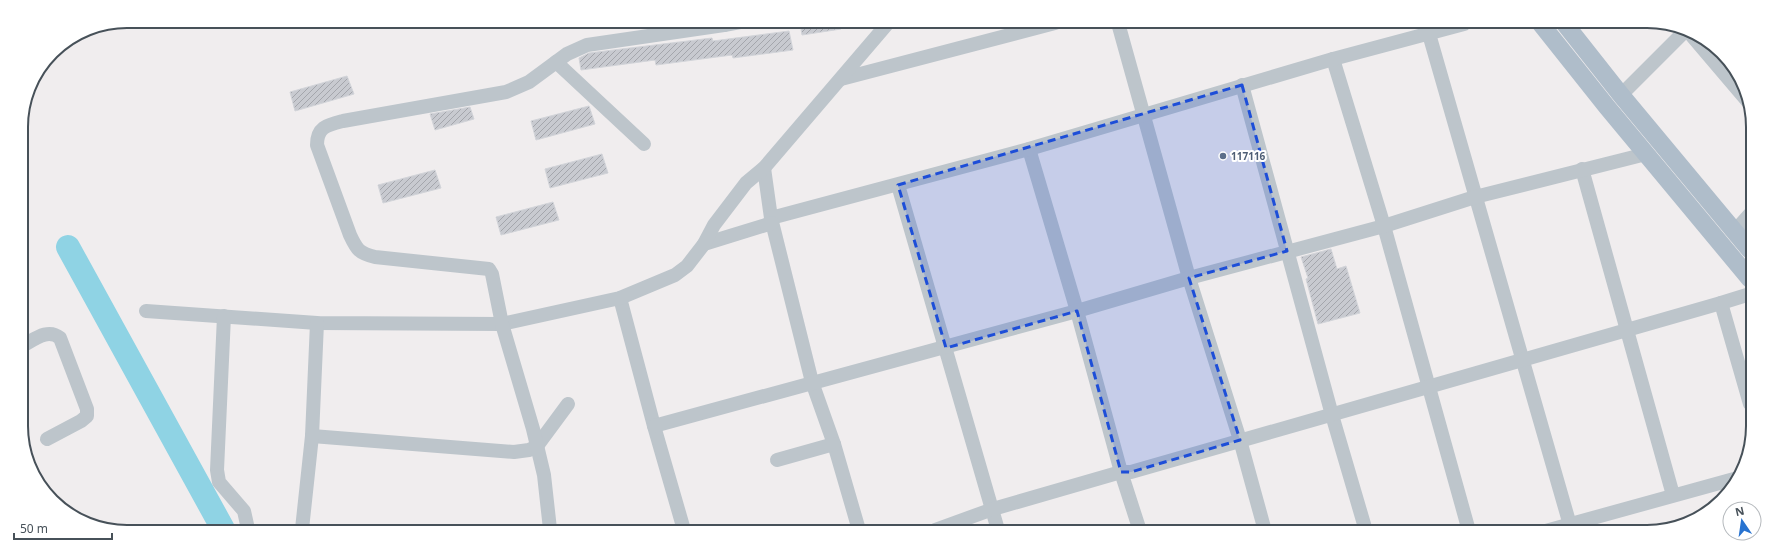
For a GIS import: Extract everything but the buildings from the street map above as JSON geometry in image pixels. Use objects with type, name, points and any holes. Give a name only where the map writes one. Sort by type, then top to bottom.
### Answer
[{"type":"main road","points":[[1544,28],[1746,274]]},
{"type":"main road","points":[[1568,28],[1621,95],[1746,245]]},
{"type":"street","points":[[550,525],[544,475],[502,324],[492,274],[488,269],[376,257],[363,254],[354,244],[350,234],[317,145],[317,135],[320,130],[343,121],[506,92],[529,82],[556,62],[578,49],[598,43],[698,28]]},
{"type":"street","points":[[146,311],[317,323],[502,324],[620,298],[676,275],[687,266],[704,244],[714,225],[746,183],[764,168],[884,28]]},
{"type":"street","points":[[841,79],[1036,28]]},
{"type":"street","points":[[1119,28],[1142,116],[1189,278],[1240,440],[1263,525]]},
{"type":"street","points":[[704,244],[771,220],[1030,149],[1242,85],[1450,28]]},
{"type":"street","points":[[1429,34],[1570,525]]},
{"type":"street","points":[[1621,95],[1681,35]]},
{"type":"street","points":[[1697,41],[1740,92]]},
{"type":"street","points":[[1333,59],[1384,226],[1467,525]]},
{"type":"street","points":[[556,62],[644,144]]},
{"type":"street","points":[[1242,85],[1332,415],[1364,525]]},
{"type":"street","points":[[1030,149],[1077,311],[1121,472],[1138,525]]},
{"type":"street","points":[[654,426],[812,382],[946,348],[1189,278],[1384,226],[1475,197],[1646,154]]},
{"type":"street","points":[[764,168],[771,220],[812,382],[834,444],[858,525]]},
{"type":"street","points":[[1582,169],[1673,495]]},
{"type":"street","points":[[898,185],[997,525]]},
{"type":"street","points":[[1735,232],[1746,218]]},
{"type":"street","points":[[950,525],[993,510],[1121,472],[1131,472],[1746,295]]},
{"type":"street","points":[[620,298],[654,426],[683,525]]},
{"type":"street","points":[[1721,303],[1746,390]]},
{"type":"street","points":[[224,316],[217,470],[219,482],[244,511],[247,525]]},
{"type":"street","points":[[302,525],[312,436],[317,323]]},
{"type":"street","points":[[28,343],[46,333],[55,334],[60,338],[87,409],[87,416],[81,421],[47,439]]},
{"type":"street","points":[[312,436],[514,452],[529,450],[537,446],[568,404]]},
{"type":"street","points":[[777,460],[834,444]]},
{"type":"street","points":[[1580,525],[1673,495],[1730,479]]},
{"type":"highlighted area","points":[[1242,85],[1287,251],[1189,278],[1240,440],[1131,472],[1121,472],[1077,311],[946,348],[898,185]]},
{"type":"waterway","points":[[68,247],[221,525]]},
{"type":"place","name":"117116","points":[[1223,156]]}]
